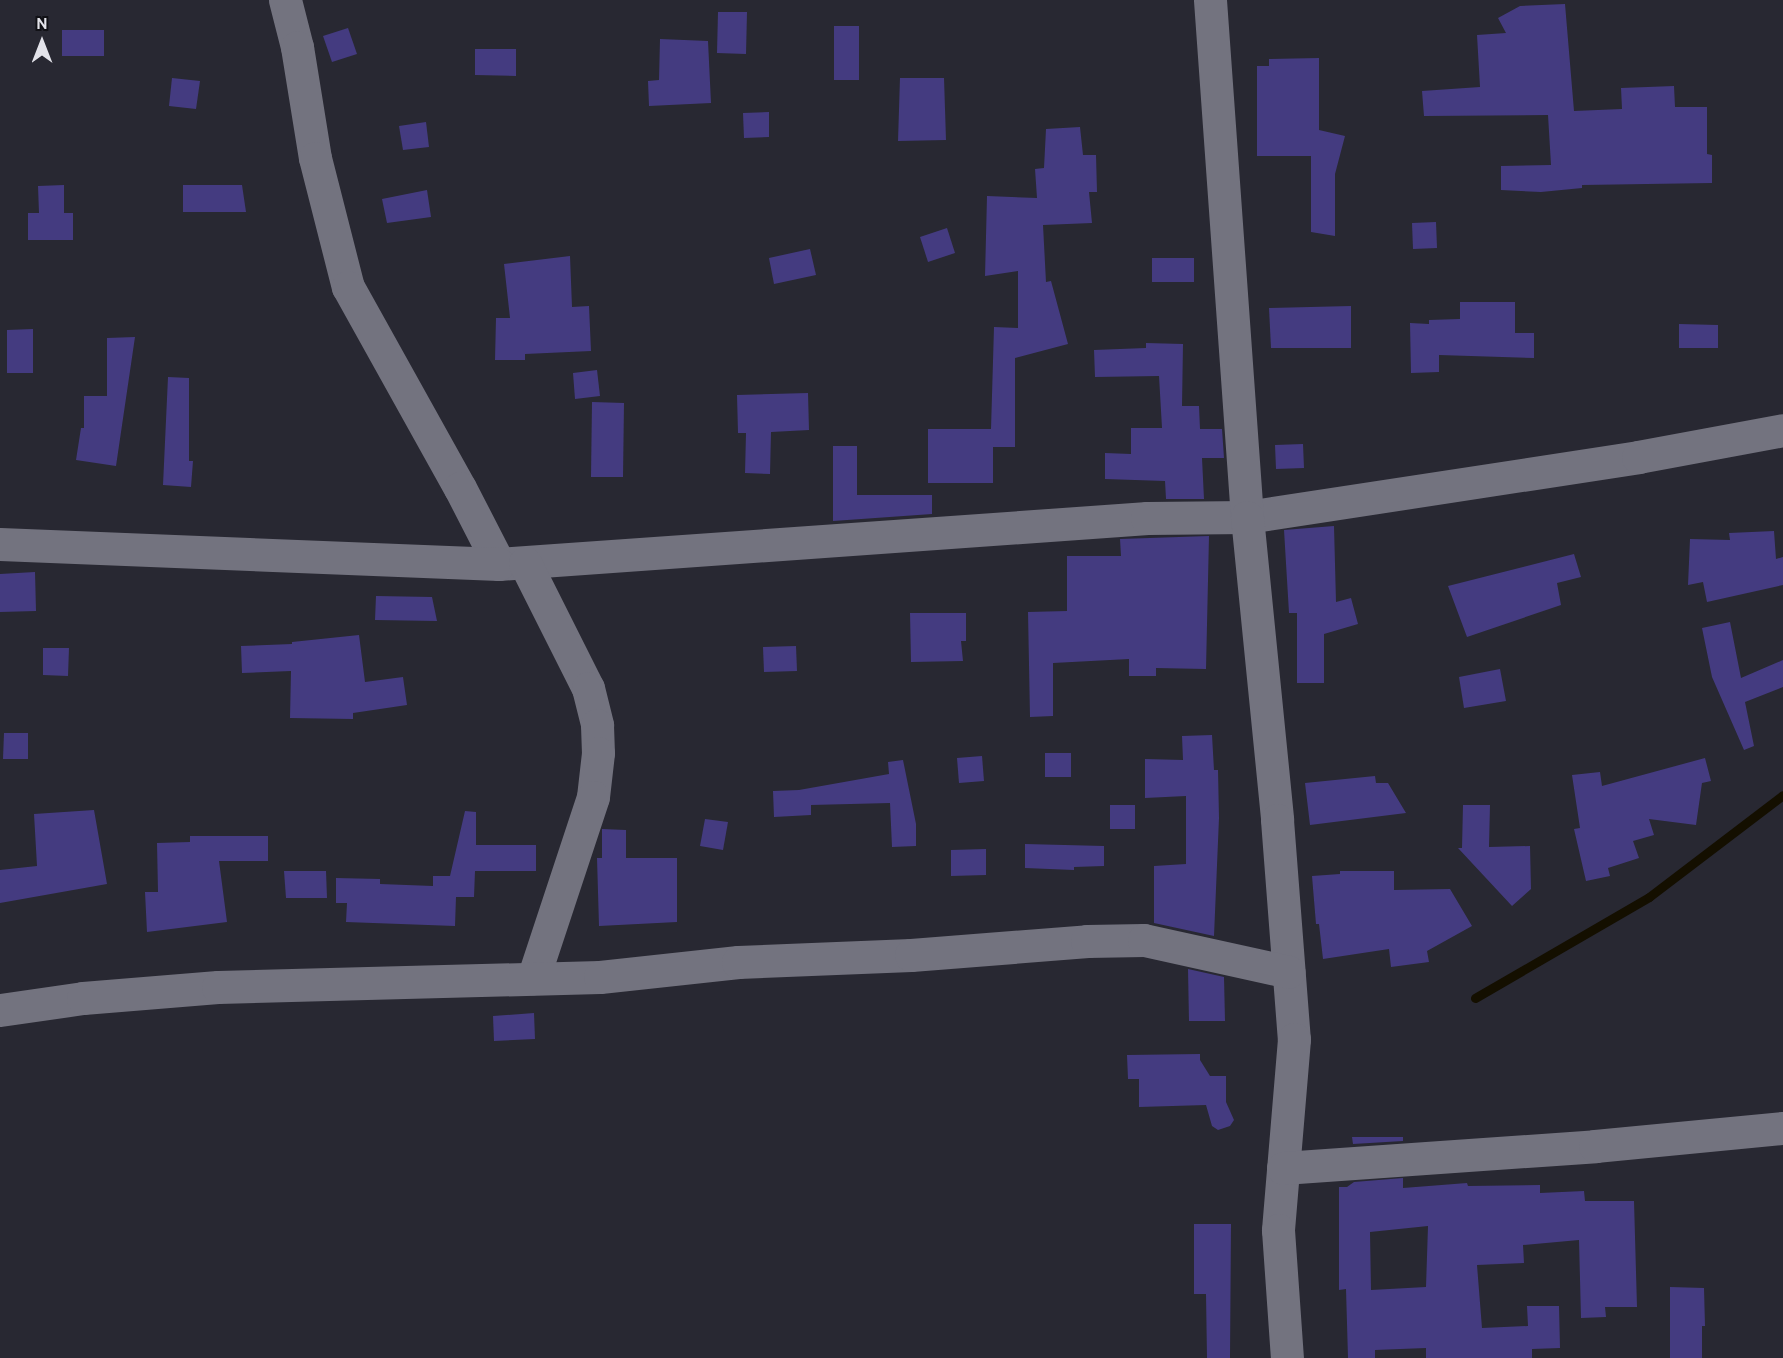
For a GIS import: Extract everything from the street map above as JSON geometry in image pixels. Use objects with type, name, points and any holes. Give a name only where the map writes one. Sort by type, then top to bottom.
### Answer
[{"type":"street","points":[[285,0],[297,47],[315,158],[348,287],[460,488],[512,563],[588,688],[597,725],[598,753],[593,797],[533,978]]},
{"type":"street","points":[[1210,0],[1247,517],[1277,820],[1294,1039],[1278,1230],[1287,1358]]},
{"type":"street","points":[[0,544],[512,563],[1147,518],[1247,517],[1638,457],[1783,430]]},
{"type":"street","points":[[0,1010],[83,998],[218,987],[600,977],[738,962],[911,955],[1087,941],[1144,940],[1289,972]]},
{"type":"street","points":[[1283,1168],[1595,1146],[1783,1128]]},
{"type":"building","points":[[1565,4],[1574,111],[1622,109],[1621,88],[1674,86],[1675,107],[1707,107],[1707,154],[1712,155],[1712,183],[1582,185],[1582,188],[1541,192],[1501,190],[1501,166],[1551,165],[1548,115],[1424,116],[1422,91],[1480,87],[1477,35],[1506,33],[1498,18],[1520,6]]},
{"type":"building","points":[[718,12],[747,12],[746,54],[717,53]]},
{"type":"building","points":[[834,26],[859,26],[859,80],[834,80]]},
{"type":"building","points":[[348,28],[357,54],[332,62],[323,36]]},
{"type":"building","points":[[62,30],[104,30],[104,56],[62,56]]},
{"type":"building","points":[[660,39],[708,41],[711,103],[649,106],[648,81],[659,80]]},
{"type":"building","points":[[475,49],[516,49],[516,76],[475,75]]},
{"type":"building","points":[[1319,58],[1319,130],[1345,136],[1335,174],[1335,236],[1311,232],[1311,156],[1257,156],[1257,66],[1269,66],[1269,59]]},
{"type":"building","points":[[172,78],[200,81],[196,109],[169,106]]},
{"type":"building","points":[[900,78],[944,78],[946,140],[898,141]]},
{"type":"building","points":[[769,112],[769,137],[744,138],[743,113]]},
{"type":"building","points":[[426,122],[429,147],[403,150],[399,126]]},
{"type":"building","points":[[1080,127],[1083,155],[1096,155],[1097,192],[1089,192],[1092,223],[1043,225],[1046,282],[1051,281],[1068,344],[1015,358],[1015,447],[993,447],[993,483],[928,483],[928,429],[991,429],[994,327],[1018,328],[1018,271],[985,276],[987,196],[1037,198],[1035,169],[1044,168],[1046,129]]},
{"type":"building","points":[[64,185],[64,213],[73,213],[73,240],[28,240],[28,213],[39,213],[38,186]]},
{"type":"building","points":[[183,185],[242,185],[246,212],[183,212]]},
{"type":"building","points":[[427,190],[431,217],[387,223],[382,199]]},
{"type":"building","points":[[1436,222],[1437,248],[1413,249],[1412,223]]},
{"type":"building","points":[[947,228],[955,253],[928,262],[920,237]]},
{"type":"building","points":[[810,249],[816,275],[774,284],[769,258]]},
{"type":"building","points":[[570,256],[572,307],[589,306],[591,351],[525,354],[525,360],[495,360],[496,318],[510,318],[504,264]]},
{"type":"building","points":[[1152,258],[1194,258],[1194,282],[1152,282]]},
{"type":"building","points":[[1460,302],[1515,302],[1515,333],[1534,333],[1534,358],[1439,355],[1439,372],[1411,373],[1410,323],[1429,324],[1429,320],[1460,319]]},
{"type":"building","points":[[1351,306],[1351,348],[1271,348],[1269,308]]},
{"type":"building","points":[[1679,324],[1718,325],[1718,348],[1679,348]]},
{"type":"building","points":[[33,329],[33,373],[7,373],[7,330]]},
{"type":"building","points":[[135,337],[116,466],[76,460],[81,428],[84,428],[84,396],[107,396],[107,338]]},
{"type":"building","points":[[1146,343],[1183,344],[1182,406],[1199,406],[1200,429],[1222,429],[1224,458],[1202,458],[1204,499],[1166,499],[1165,481],[1105,479],[1105,453],[1131,454],[1131,428],[1162,428],[1159,376],[1095,377],[1094,350],[1146,348]]},
{"type":"building","points":[[597,370],[600,396],[575,399],[573,373]]},
{"type":"building","points":[[168,377],[189,378],[189,461],[193,461],[191,487],[163,485]]},
{"type":"building","points":[[808,393],[809,430],[771,432],[770,474],[745,473],[746,433],[738,433],[737,395]]},
{"type":"building","points":[[592,402],[624,403],[623,477],[591,477]]},
{"type":"building","points":[[1303,444],[1304,468],[1276,469],[1275,445]]},
{"type":"building","points":[[833,446],[857,446],[857,495],[932,495],[932,514],[833,521]]},
{"type":"building","points":[[1334,526],[1336,602],[1351,598],[1358,624],[1324,634],[1324,683],[1297,683],[1297,613],[1289,613],[1284,530]]},
{"type":"building","points":[[1774,531],[1776,559],[1783,557],[1783,585],[1707,602],[1703,582],[1688,585],[1690,539],[1730,540],[1729,533]]},
{"type":"building","points":[[1209,536],[1206,669],[1156,668],[1156,676],[1129,676],[1129,659],[1053,663],[1053,716],[1030,717],[1028,612],[1067,611],[1067,556],[1121,556],[1120,539]]},
{"type":"building","points":[[1574,554],[1581,577],[1557,583],[1561,605],[1467,637],[1448,586]]},
{"type":"building","points":[[35,572],[36,611],[0,612],[0,574]]},
{"type":"building","points":[[376,596],[432,597],[437,621],[375,620]]},
{"type":"building","points":[[910,613],[966,613],[966,641],[961,641],[963,661],[911,662]]},
{"type":"building","points":[[1730,622],[1741,678],[1783,660],[1783,687],[1745,702],[1754,746],[1744,750],[1712,677],[1702,628]]},
{"type":"building","points":[[359,635],[365,682],[403,677],[407,705],[353,713],[353,719],[290,718],[291,671],[242,673],[241,646],[292,644],[292,642]]},
{"type":"building","points":[[796,646],[797,671],[764,672],[763,647]]},
{"type":"building","points":[[43,648],[69,648],[68,676],[43,675]]},
{"type":"building","points":[[1500,669],[1506,701],[1464,708],[1459,677]]},
{"type":"building","points":[[4,733],[28,733],[28,759],[3,759]]},
{"type":"building","points":[[1212,735],[1214,770],[1218,770],[1219,818],[1214,936],[1154,923],[1154,866],[1186,864],[1186,796],[1145,798],[1145,759],[1183,760],[1182,736]]},
{"type":"building","points":[[1045,753],[1071,753],[1071,777],[1045,777]]},
{"type":"building","points":[[982,756],[984,781],[959,783],[957,758]]},
{"type":"building","points":[[1705,758],[1711,781],[1702,783],[1696,825],[1649,819],[1654,835],[1633,841],[1639,858],[1608,868],[1610,876],[1586,881],[1574,829],[1580,828],[1572,775],[1600,772],[1602,786]]},
{"type":"building","points":[[903,760],[916,824],[916,846],[892,847],[890,803],[811,805],[811,815],[774,817],[773,791],[799,790],[889,774],[888,762]]},
{"type":"building","points":[[1375,776],[1376,783],[1388,783],[1406,813],[1310,825],[1305,783]]},
{"type":"building","points":[[1110,805],[1135,805],[1135,829],[1110,829]]},
{"type":"building","points":[[1463,805],[1490,805],[1489,847],[1530,846],[1531,889],[1512,906],[1458,848],[1462,848]]},
{"type":"building","points":[[94,810],[107,884],[0,903],[0,870],[37,866],[34,814]]},
{"type":"building","points":[[465,811],[476,812],[476,845],[536,845],[536,871],[475,871],[474,897],[456,897],[455,926],[346,922],[347,903],[336,903],[336,878],[380,879],[380,884],[433,886],[433,876],[450,876]]},
{"type":"building","points":[[705,819],[728,822],[723,850],[700,846]]},
{"type":"building","points":[[602,829],[626,830],[626,858],[677,858],[677,922],[599,926],[597,858],[602,858]]},
{"type":"building","points":[[190,836],[268,836],[268,861],[219,861],[227,922],[147,932],[145,892],[158,892],[157,843],[190,842]]},
{"type":"building","points":[[1025,844],[1104,846],[1104,866],[1074,867],[1074,870],[1025,868]]},
{"type":"building","points":[[986,849],[986,875],[951,876],[951,850]]},
{"type":"building","points":[[284,871],[326,871],[327,898],[286,898]]},
{"type":"building","points":[[1340,871],[1394,871],[1394,890],[1450,889],[1472,926],[1427,951],[1429,962],[1391,967],[1389,949],[1323,959],[1319,924],[1316,924],[1312,876],[1340,874]]},
{"type":"building","points":[[1188,969],[1224,977],[1225,1021],[1189,1021]]},
{"type":"building","points":[[534,1013],[535,1039],[494,1041],[493,1016]]},
{"type":"building","points":[[1200,1054],[1200,1060],[1210,1076],[1226,1076],[1226,1102],[1234,1120],[1230,1126],[1218,1130],[1212,1126],[1206,1105],[1139,1107],[1139,1079],[1128,1079],[1127,1055]]},
{"type":"building","points":[[1352,1137],[1403,1137],[1403,1141],[1353,1144]]},
{"type":"building","points":[[1403,1178],[1403,1188],[1467,1183],[1468,1186],[1540,1185],[1540,1193],[1584,1191],[1585,1201],[1634,1201],[1637,1307],[1605,1307],[1606,1317],[1581,1318],[1579,1240],[1523,1245],[1524,1263],[1477,1265],[1482,1328],[1528,1326],[1527,1306],[1559,1306],[1560,1348],[1532,1349],[1532,1358],[1426,1358],[1426,1348],[1375,1350],[1375,1358],[1348,1358],[1346,1289],[1339,1290],[1339,1187],[1347,1187],[1354,1182]],"holes":[[[1428,1226],[1426,1287],[1371,1290],[1370,1232]]]},
{"type":"building","points":[[1194,1224],[1231,1224],[1230,1358],[1207,1358],[1206,1294],[1194,1294]]},
{"type":"building","points":[[1670,1287],[1704,1288],[1705,1326],[1702,1326],[1702,1358],[1670,1358]]},
{"type":"waterway","points":[[1475,998],[1649,897],[1783,795]]}]
